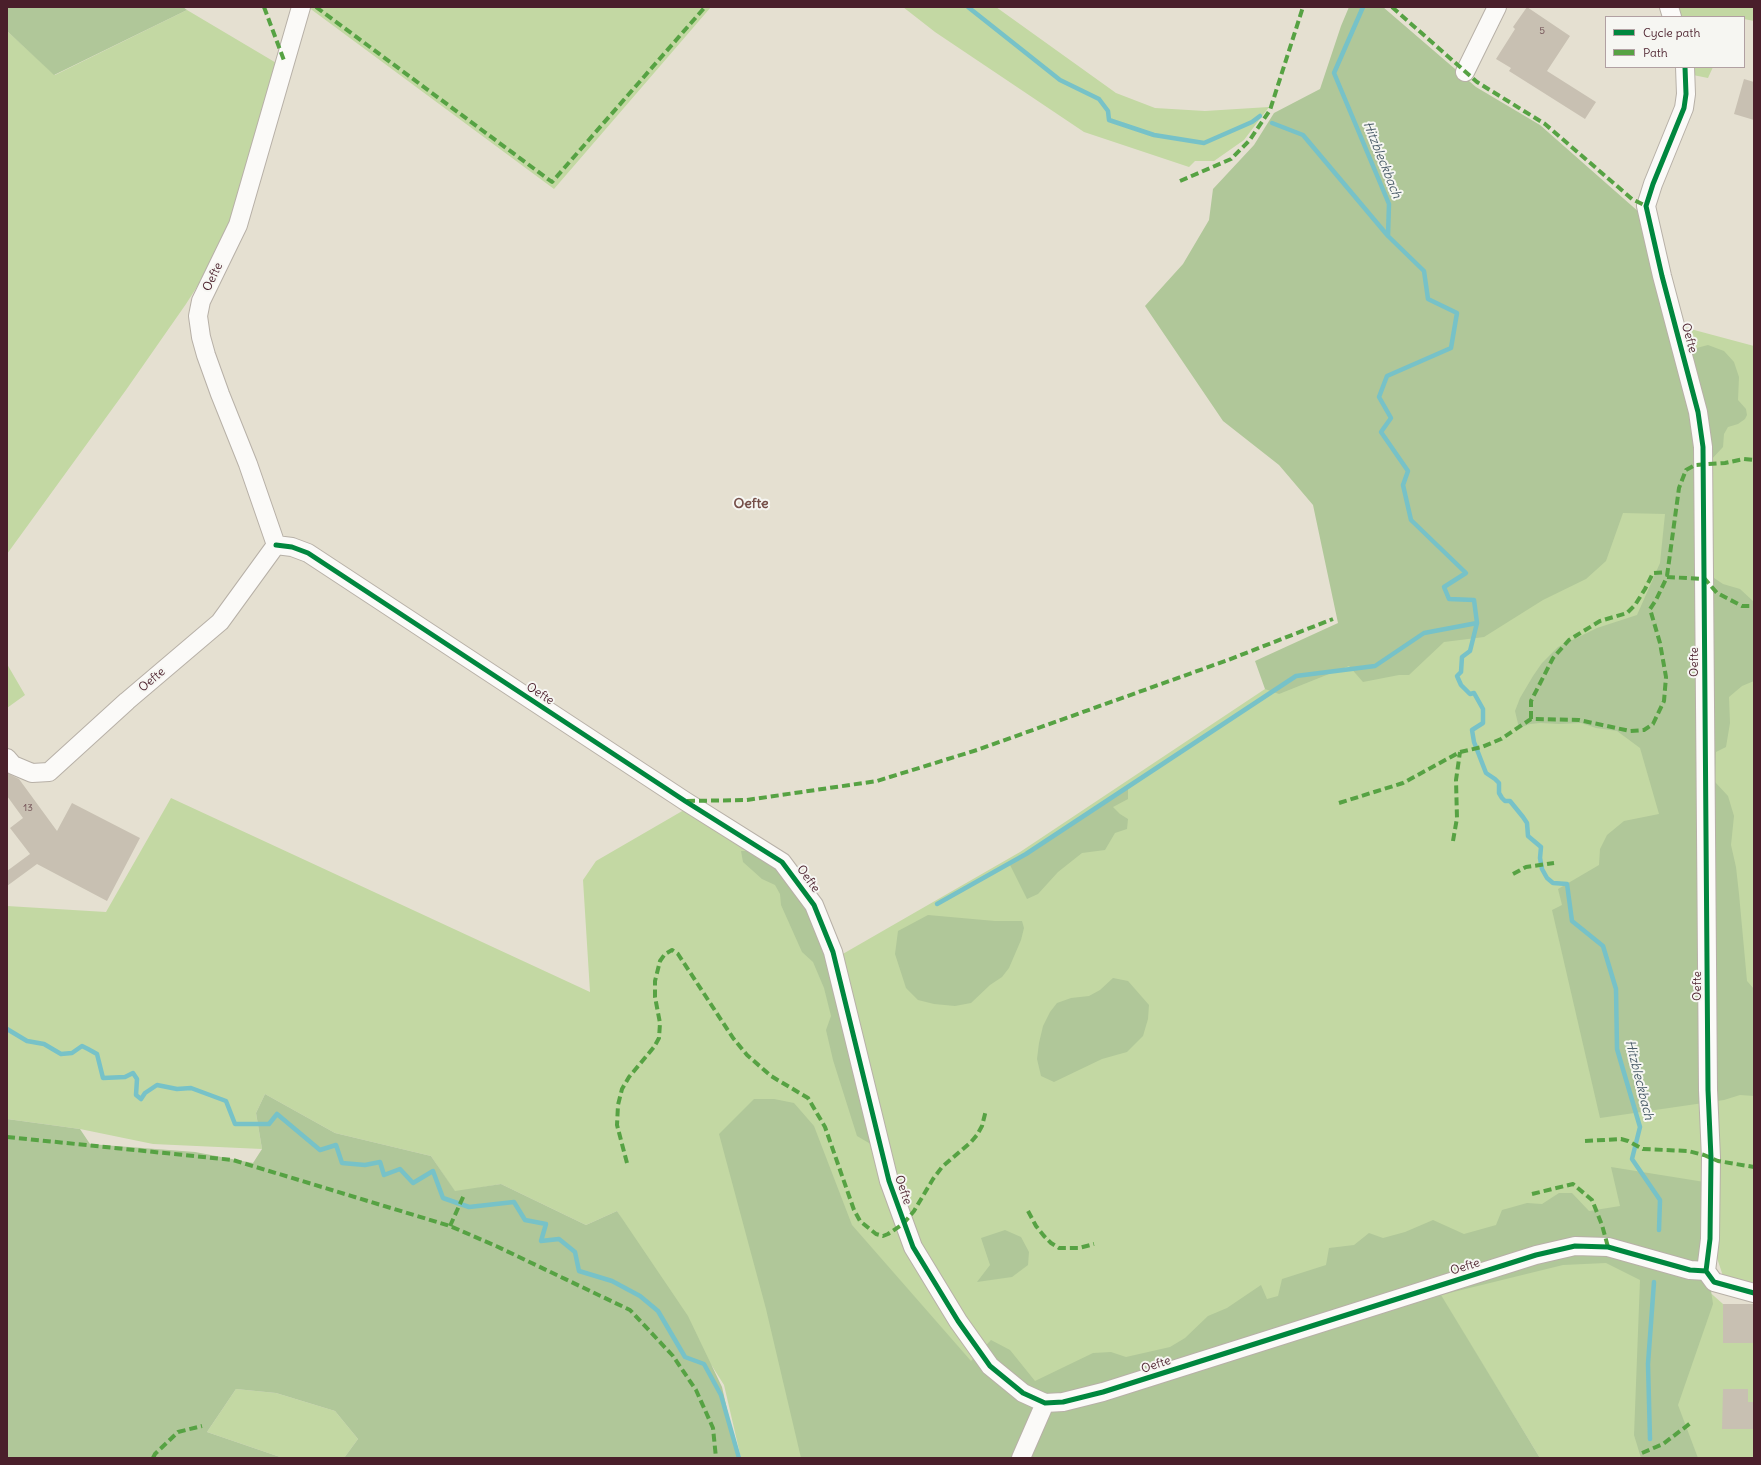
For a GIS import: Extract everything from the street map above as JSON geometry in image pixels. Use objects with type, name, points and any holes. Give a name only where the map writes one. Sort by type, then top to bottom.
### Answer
[{"type":"street","name":"Oefte","points":[[276,545],[248,464],[206,355],[201,337],[198,316],[201,301],[238,225],[301,7]]},
{"type":"street","points":[[1465,72],[1497,7]]},
{"type":"street","name":"Oefte","points":[[276,545],[292,547],[308,553],[685,801],[782,862],[814,905],[833,952],[889,1181],[913,1247],[958,1321],[990,1366],[1023,1393],[1045,1403],[1062,1402],[1103,1392],[1529,1258],[1570,1247],[1592,1245],[1608,1247],[1690,1270],[1706,1271],[1710,1239],[1710,1158],[1708,1082],[1703,447],[1698,412],[1662,276],[1646,206],[1653,184],[1684,108],[1686,94],[1685,68]]},
{"type":"street","name":"Oefte","points":[[7,758],[13,764],[32,773],[49,772],[127,701],[220,622],[276,545]]},
{"type":"street","points":[[1706,1271],[1714,1282],[1754,1293]]},
{"type":"street","points":[[1021,1458],[1045,1403]]},
{"type":"green space","points":[[7,7],[183,7],[187,10],[54,75],[7,31]]},
{"type":"green space","points":[[308,7],[711,7],[554,189]]},
{"type":"green space","points":[[903,7],[996,7],[1116,93],[1155,108],[1205,111],[1269,107],[1244,140],[1214,161],[1195,161],[1189,167],[1084,132],[935,32]]},
{"type":"green space","points":[[1349,7],[1383,7],[1476,87],[1540,125],[1640,213],[1694,429],[1696,459],[1714,578],[1723,584],[1740,589],[1754,602],[1754,681],[1742,686],[1729,697],[1730,723],[1726,747],[1716,752],[1715,782],[1728,796],[1734,816],[1731,845],[1736,867],[1747,981],[1754,989],[1754,1096],[1740,1095],[1724,1100],[1600,1118],[1552,910],[1562,905],[1558,889],[1599,865],[1600,849],[1607,835],[1624,821],[1659,814],[1640,748],[1617,731],[1596,728],[1581,723],[1540,723],[1530,724],[1519,728],[1515,711],[1520,698],[1533,676],[1542,663],[1558,647],[1597,628],[1637,615],[1660,563],[1665,514],[1623,513],[1606,561],[1586,579],[1543,600],[1484,637],[1444,642],[1409,675],[1399,675],[1363,682],[1349,666],[1279,694],[1265,689],[1255,661],[1338,623],[1313,505],[1279,465],[1223,421],[1145,306],[1183,264],[1209,220],[1213,189],[1254,145],[1274,113],[1320,89],[1341,26]]},
{"type":"green space","points":[[1676,7],[1754,7],[1754,21],[1745,19],[1745,16],[1679,16]]},
{"type":"green space","points":[[187,10],[278,64],[232,232],[186,304],[126,390],[7,554],[7,31],[55,75]]},
{"type":"green space","points":[[1693,68],[1713,68],[1708,78],[1693,75]]},
{"type":"green space","points":[[1683,327],[1754,346],[1754,1287],[1723,1276],[1717,1258],[1708,425]]},
{"type":"green space","points":[[1708,345],[1724,351],[1734,362],[1739,377],[1738,400],[1746,409],[1747,415],[1745,419],[1738,424],[1728,427],[1724,434],[1723,447],[1709,462],[1689,350]]},
{"type":"green space","points":[[1696,459],[1704,1246],[1580,1233],[1036,1386],[995,1361],[931,1267],[897,1183],[841,955],[1020,852],[1265,689]]},
{"type":"green space","points":[[7,664],[25,695],[7,708]]},
{"type":"green space","points":[[1128,787],[1128,799],[1113,807],[1128,819],[1127,829],[1115,833],[1105,850],[1082,853],[1058,872],[1038,894],[1027,899],[1009,863]]},
{"type":"green space","points":[[171,798],[590,992],[583,880],[596,861],[684,810],[790,877],[891,1201],[1024,1423],[1015,1458],[741,1458],[724,1385],[712,1366],[702,1358],[617,1211],[586,1225],[501,1184],[455,1192],[431,1156],[335,1133],[265,1094],[256,1113],[262,1149],[153,1144],[80,1129],[7,1119],[7,906],[106,912]]},
{"type":"green space","points":[[741,851],[748,851],[774,864],[802,897],[823,945],[874,1146],[857,1136],[833,1060],[826,1030],[831,1016],[824,988],[813,962],[802,952],[781,905],[780,894],[775,885],[762,879],[743,862]]},
{"type":"green space","points":[[928,915],[995,921],[1022,921],[1024,928],[1021,940],[1009,968],[1002,977],[990,985],[971,1003],[955,1006],[934,1004],[918,1000],[906,988],[895,954],[898,931]]},
{"type":"green space","points":[[1113,978],[1128,981],[1149,1005],[1148,1019],[1143,1036],[1127,1052],[1102,1059],[1054,1082],[1041,1076],[1037,1059],[1039,1043],[1043,1026],[1050,1012],[1057,1003],[1071,998],[1089,996],[1100,990]]},
{"type":"green space","points":[[265,1094],[335,1133],[431,1156],[455,1191],[501,1184],[586,1225],[617,1211],[688,1316],[722,1387],[738,1458],[344,1458],[358,1439],[335,1411],[276,1393],[236,1389],[207,1432],[283,1458],[7,1458],[7,1119],[80,1129],[90,1144],[195,1152],[253,1163],[262,1149],[256,1113]]},
{"type":"green space","points":[[754,1099],[774,1099],[794,1103],[814,1126],[852,1225],[971,1361],[991,1340],[1010,1350],[1035,1381],[1093,1353],[1111,1352],[1126,1357],[1170,1347],[1185,1338],[1208,1316],[1227,1308],[1261,1285],[1267,1299],[1278,1296],[1282,1279],[1326,1265],[1329,1248],[1354,1245],[1369,1233],[1383,1238],[1405,1232],[1433,1220],[1464,1234],[1496,1225],[1502,1210],[1527,1203],[1542,1204],[1559,1193],[1572,1193],[1589,1211],[1620,1206],[1611,1167],[1717,1184],[1704,1244],[1713,1304],[1678,1405],[1698,1458],[1641,1458],[1634,1435],[1640,1280],[1606,1263],[1563,1265],[1441,1295],[1540,1458],[801,1458],[766,1309],[719,1134]]},
{"type":"green space","points":[[1005,1230],[1021,1237],[1029,1252],[1028,1265],[1012,1277],[977,1282],[990,1265],[981,1238]]},
{"type":"green space","points":[[1561,1255],[1618,1255],[1705,1288],[1723,1304],[1754,1304],[1754,1458],[1540,1458],[1440,1295]]},
{"type":"green space","points":[[236,1389],[276,1393],[335,1411],[358,1439],[344,1458],[283,1458],[207,1432]]},
{"type":"building","points":[[1527,7],[1570,36],[1547,71],[1596,102],[1585,119],[1509,71],[1511,68],[1496,59],[1515,29],[1513,27]]},
{"type":"building","points":[[1744,79],[1754,82],[1754,120],[1734,114]]},
{"type":"building","points":[[7,773],[19,779],[57,831],[72,803],[140,838],[107,901],[37,864],[7,886],[7,871],[30,854],[10,828],[23,818],[7,796]]},
{"type":"building","points":[[1723,1304],[1754,1304],[1754,1343],[1723,1343]]},
{"type":"building","points":[[1723,1389],[1748,1389],[1748,1402],[1754,1402],[1754,1429],[1722,1429]]},
{"type":"waterway","points":[[968,7],[1060,80],[1099,99],[1108,111],[1109,120],[1154,135],[1204,143],[1252,122],[1260,116]]},
{"type":"waterway","name":"Hitzbleckbach","points":[[1363,7],[1334,73],[1389,204],[1388,236],[1424,271],[1428,299],[1457,313],[1451,348],[1387,376],[1379,397],[1391,418],[1381,432],[1408,471],[1403,485],[1411,520],[1466,573],[1444,587],[1449,599],[1474,600],[1477,623],[1470,651],[1462,657],[1461,672],[1457,676],[1461,685],[1470,694],[1474,693],[1483,709],[1483,723],[1472,730],[1474,742],[1486,773],[1499,783],[1499,793],[1502,798],[1505,801],[1510,801],[1523,817],[1527,823],[1528,836],[1541,847],[1540,858],[1542,869],[1547,878],[1553,883],[1567,884],[1572,921],[1603,946],[1616,989],[1617,1049],[1640,1127],[1632,1159],[1660,1200],[1659,1230]]},
{"type":"waterway","points":[[1272,123],[1303,135],[1388,236]]},
{"type":"waterway","points":[[937,904],[1026,854],[1296,676],[1375,666],[1424,633],[1477,623]]},
{"type":"waterway","points":[[7,1029],[27,1041],[44,1044],[61,1054],[72,1053],[82,1046],[88,1049],[97,1054],[103,1078],[125,1077],[133,1073],[137,1079],[136,1095],[141,1099],[145,1093],[157,1085],[177,1089],[191,1088],[226,1101],[235,1124],[269,1124],[277,1114],[320,1150],[336,1145],[342,1163],[365,1165],[380,1162],[384,1175],[400,1169],[413,1183],[433,1171],[443,1198],[469,1207],[514,1202],[525,1220],[546,1224],[541,1241],[559,1239],[575,1252],[579,1271],[612,1281],[640,1296],[658,1311],[685,1357],[704,1364],[721,1395],[739,1458]]},
{"type":"waterway","name":"Hitzbleckbach","points":[[1650,1439],[1648,1364],[1654,1282]]},
{"type":"marked path","points":[[264,7],[285,63]]},
{"type":"marked path","points":[[316,7],[552,182],[705,7]]},
{"type":"marked path","points":[[1180,181],[1231,159],[1249,141],[1270,110],[1303,7]]},
{"type":"marked path","points":[[1392,7],[1477,82],[1545,124],[1632,199],[1646,206]]},
{"type":"marked path","points":[[1667,576],[1679,488],[1686,470],[1695,465],[1725,463],[1744,459],[1754,460]]},
{"type":"marked path","points":[[1531,719],[1531,701],[1553,658],[1569,640],[1600,621],[1627,613],[1635,605],[1653,573],[1668,572]]},
{"type":"marked path","points":[[1339,803],[1403,783],[1460,752],[1482,747],[1501,739],[1531,719],[1579,720],[1630,731],[1644,730],[1653,724],[1664,701],[1666,677],[1660,643],[1650,609],[1667,577],[1705,579],[1717,593],[1742,606],[1754,606]]},
{"type":"marked path","points":[[687,801],[747,800],[877,781],[977,750],[1228,660],[1333,619]]},
{"type":"marked path","points":[[1453,841],[1457,818],[1456,780],[1460,752]]},
{"type":"marked path","points":[[1513,874],[1526,867],[1554,863]]},
{"type":"marked path","points":[[627,1163],[617,1125],[618,1105],[622,1089],[629,1077],[654,1047],[659,1038],[660,1023],[655,997],[655,981],[660,961],[665,954],[672,950],[678,954],[733,1038],[747,1055],[771,1076],[808,1098],[825,1127],[854,1210],[860,1221],[876,1234],[883,1236],[903,1224],[914,1211],[942,1167],[977,1135],[982,1126],[986,1110]]},
{"type":"marked path","points":[[7,1137],[233,1160],[450,1226],[496,1246],[630,1310],[673,1356],[696,1390],[713,1428],[716,1458]]},
{"type":"marked path","points":[[1585,1141],[1621,1139],[1643,1149],[1688,1151],[1704,1155],[1718,1161],[1754,1167]]},
{"type":"marked path","points":[[1532,1194],[1573,1184],[1592,1200],[1602,1225],[1608,1247]]},
{"type":"marked path","points":[[450,1226],[464,1195]]},
{"type":"marked path","points":[[1028,1211],[1036,1226],[1044,1236],[1059,1248],[1079,1248],[1094,1244]]},
{"type":"marked path","points":[[1642,1453],[1663,1444],[1692,1422]]},
{"type":"marked path","points":[[153,1458],[155,1454],[178,1432],[202,1426]]},
{"type":"cycle path","points":[[1685,68],[1686,94],[1684,108],[1653,184],[1646,206],[1662,276],[1698,412],[1703,447],[1708,1090],[1711,1158],[1710,1239],[1706,1271],[1714,1282],[1754,1293]]},
{"type":"cycle path","points":[[276,545],[292,547],[308,553],[685,801],[782,862],[814,905],[833,952],[889,1181],[913,1247],[958,1321],[990,1366],[1023,1393],[1045,1403],[1063,1402],[1103,1392],[1536,1255],[1575,1246],[1608,1247],[1690,1270],[1706,1271]]},
{"type":"district","name":"Oefte","points":[[751,504]]}]
